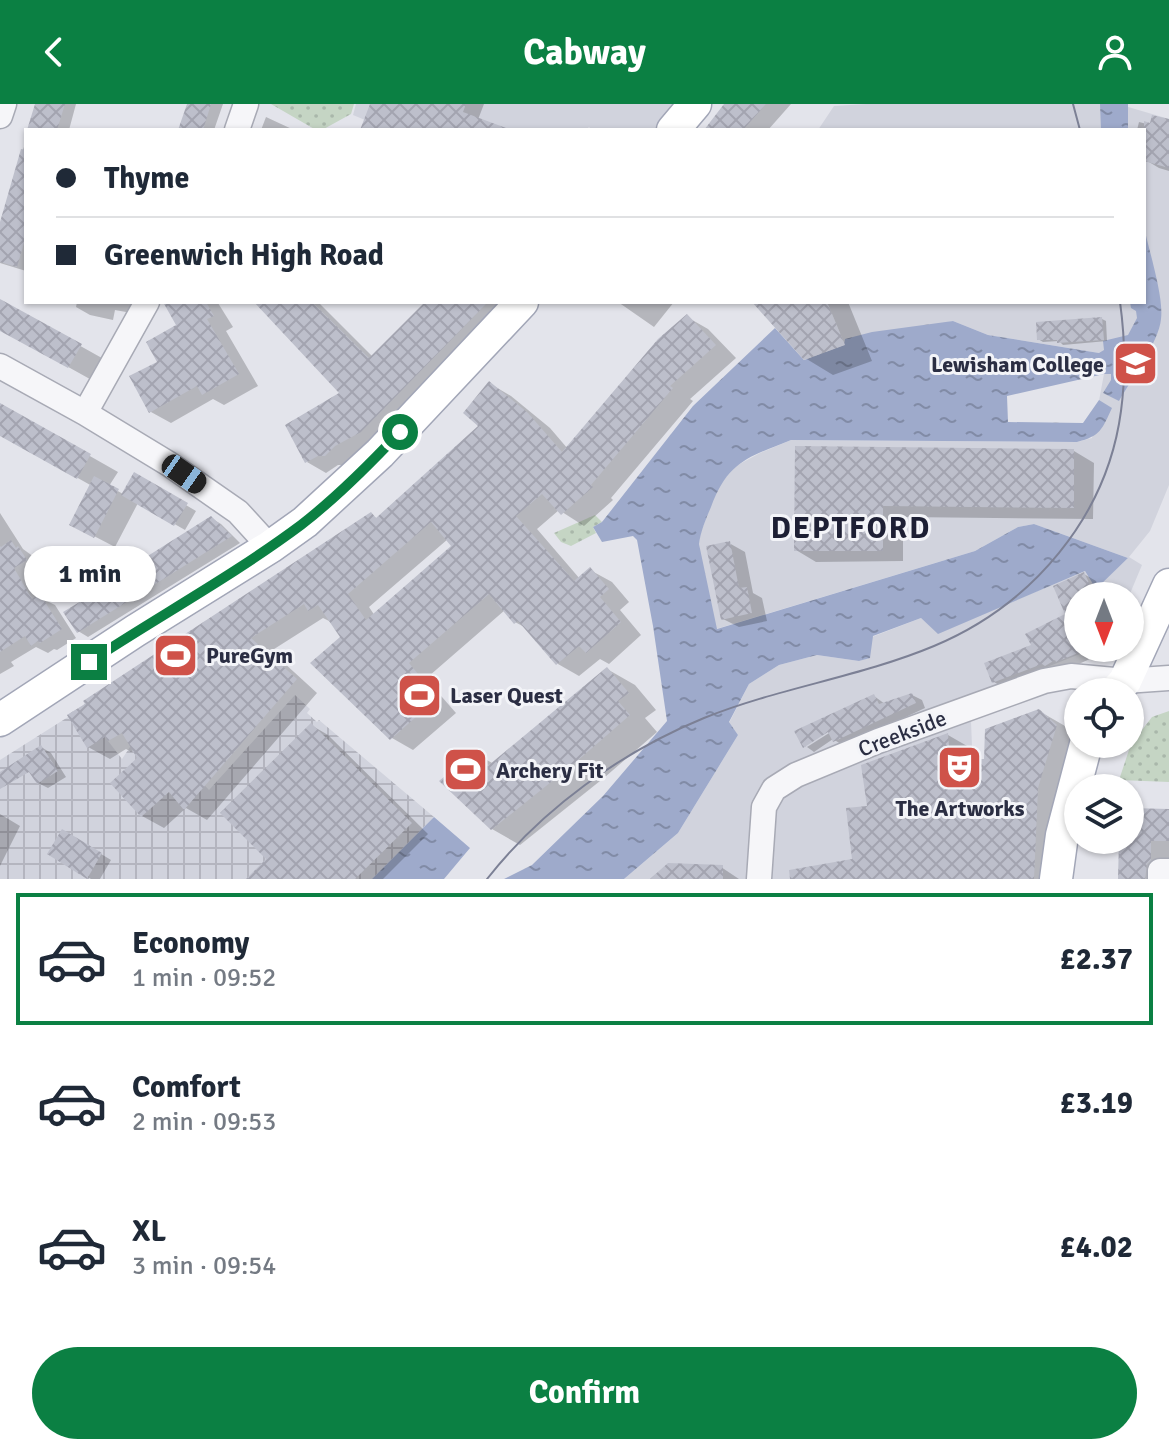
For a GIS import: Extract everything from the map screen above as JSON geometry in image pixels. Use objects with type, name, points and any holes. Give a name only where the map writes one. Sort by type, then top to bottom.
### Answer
[{"type":"main road","points":[[675,128],[695,104]]},
{"type":"main road","points":[[0,720],[305,522],[380,453],[520,304]]},
{"type":"main road","points":[[1126,678],[1169,585]]},
{"type":"main road","points":[[1056,879],[1062,835],[1082,758]]},
{"type":"main road","points":[[1076,879],[1077,854]]},
{"type":"street","points":[[0,116],[4,104]]},
{"type":"street","points":[[238,128],[246,104]]},
{"type":"street","points":[[85,413],[146,304]]},
{"type":"street","points":[[0,366],[149,450],[238,512],[270,547]]},
{"type":"street","name":"Creekside","points":[[759,879],[764,807],[774,789],[796,775],[878,741],[1044,681],[1071,676],[1079,678]]},
{"type":"street","name":"Creekside","points":[[1144,683],[1169,678]]},
{"type":"street","points":[[1160,879],[1160,871],[1169,871]]},
{"type":"shaded area","points":[[356,104],[676,104],[657,128],[384,128],[353,115]]},
{"type":"shaded area","points":[[866,104],[1118,104],[1169,119],[1169,485],[1150,531],[1129,557],[1142,565],[1135,582],[1102,582],[1128,558],[1034,524],[1018,527],[975,551],[716,629],[700,555],[701,532],[718,486],[736,466],[760,453],[791,440],[1077,442],[1092,438],[1104,374],[1099,353],[988,335],[953,321],[845,345],[828,304],[1146,304],[1146,128],[819,128],[834,106]]},
{"type":"shaded area","points":[[1085,571],[1092,582],[1064,582],[1064,660],[970,694],[977,879],[624,879],[678,833],[738,735],[729,723],[749,684],[779,665],[817,655],[859,661],[869,658],[872,637],[921,618],[938,633]]},
{"type":"shaded area","points":[[295,695],[310,709],[307,713],[317,722],[319,720],[434,817],[372,879],[0,879],[0,760],[67,715],[85,704],[122,759],[136,738],[157,735],[209,790]]},
{"type":"green space","points":[[271,104],[354,104],[351,114],[326,128],[313,128]]},
{"type":"green space","points":[[595,515],[602,522],[593,527],[596,533],[571,546],[561,542],[554,533]]},
{"type":"green space","points":[[1169,711],[1169,782],[1144,781],[1144,774],[1121,774],[1126,758],[1144,758],[1144,727],[1152,717]]},
{"type":"water","points":[[1100,104],[1128,104],[1128,128],[1101,128]]},
{"type":"water","points":[[1146,236],[1158,287],[1161,319],[1150,350],[1119,401],[1103,393],[1111,374],[1007,396],[1008,422],[1083,423],[1099,400],[1112,408],[1103,426],[1085,440],[791,440],[752,457],[733,470],[718,492],[699,544],[717,629],[975,551],[1018,527],[1034,524],[1128,558],[1103,582],[1092,582],[1085,571],[938,634],[921,618],[873,636],[870,658],[859,661],[817,655],[779,665],[749,684],[729,722],[738,735],[678,833],[624,879],[504,879],[532,865],[603,796],[667,721],[637,540],[633,536],[602,542],[593,527],[602,522],[693,406],[775,328],[804,360],[844,345],[845,339],[872,332],[953,321],[988,335],[1099,353],[1104,350],[1103,341],[1128,335],[1137,318],[1130,304],[1146,304]]},
{"type":"water","points":[[434,817],[470,848],[444,879],[372,879]]},
{"type":"building","points":[[35,104],[65,104],[58,128],[28,128]]},
{"type":"building","points":[[187,104],[211,104],[204,128],[179,128]]},
{"type":"building","points":[[370,104],[466,104],[463,112],[506,128],[361,128]]},
{"type":"building","points":[[724,104],[766,104],[745,128],[706,128]]},
{"type":"building","points":[[1152,115],[1169,119],[1169,168],[1146,162],[1144,121],[1150,123]]},
{"type":"building","points":[[21,149],[24,150],[24,243],[17,267],[0,262],[0,222]]},
{"type":"building","points":[[0,299],[82,344],[68,368],[0,331]]},
{"type":"building","points":[[164,304],[207,304],[214,316],[207,319],[239,374],[202,395],[197,386],[149,413],[129,376],[157,362],[146,342],[176,325]]},
{"type":"building","points":[[256,304],[314,304],[369,358],[423,304],[486,304],[361,432],[335,446],[325,456],[305,463],[285,425],[339,393]]},
{"type":"building","points":[[754,304],[828,304],[845,345],[804,360]]},
{"type":"building","points":[[687,314],[716,345],[670,386],[673,388],[591,485],[593,487],[561,515],[542,494],[516,516],[574,581],[590,567],[609,589],[600,597],[621,622],[586,653],[579,646],[556,665],[518,621],[514,624],[489,594],[409,663],[418,674],[414,676],[435,700],[390,740],[310,663],[340,637],[318,605],[308,611],[304,604],[251,638],[297,679],[184,810],[169,792],[141,817],[110,783],[137,758],[122,733],[108,741],[105,737],[87,748],[67,715],[85,704],[83,701],[371,512],[376,518],[478,426],[463,413],[489,381],[528,413],[562,452],[658,339]],"holes":[[[431,522],[451,546],[366,620],[348,594]]]},
{"type":"building","points":[[1102,317],[1104,340],[1057,343],[1057,340],[1037,340],[1036,322]]},
{"type":"building","points":[[0,403],[91,454],[77,479],[0,436]]},
{"type":"building","points":[[795,446],[1074,449],[1074,508],[883,506],[883,551],[794,551]]},
{"type":"building","points":[[134,472],[188,503],[174,526],[121,495]]},
{"type":"building","points":[[94,476],[119,489],[94,538],[69,525]]},
{"type":"building","points":[[211,516],[232,536],[77,633],[63,612],[126,574],[124,571]]},
{"type":"building","points":[[11,540],[27,560],[14,568],[32,599],[40,594],[62,629],[31,646],[25,636],[0,652],[0,546]]},
{"type":"building","points":[[730,541],[739,588],[747,587],[752,613],[721,620],[706,546]]},
{"type":"building","points":[[1084,572],[1089,582],[1064,582],[1064,612],[1053,586]]},
{"type":"building","points":[[1064,614],[1064,659],[992,683],[984,663],[1031,645],[1025,634]]},
{"type":"building","points":[[607,667],[629,693],[618,701],[630,715],[491,830],[439,781],[475,751],[489,765]]},
{"type":"building","points":[[912,693],[916,703],[833,742],[828,732],[803,748],[794,731],[874,694],[879,704]]},
{"type":"building","points":[[1039,709],[1057,725],[1038,788],[1034,879],[790,879],[789,870],[852,859],[846,808],[867,806],[861,765],[948,733],[950,760],[984,759],[985,729]]},
{"type":"building","points":[[311,723],[412,823],[355,879],[246,879],[266,859],[220,813]]},
{"type":"building","points":[[41,745],[58,771],[37,784],[29,772],[0,789],[0,772]]},
{"type":"building","points":[[1144,808],[1169,809],[1169,841],[1151,841],[1151,860],[1147,864],[1145,879],[1118,879],[1119,854],[1144,854]]},
{"type":"building","points":[[62,829],[102,853],[87,879],[47,854]]},
{"type":"building","points":[[668,863],[723,865],[723,879],[650,879]]},
{"type":"tram line","points":[[1073,104],[1079,128]]},
{"type":"tram line","points":[[487,879],[532,829],[558,806],[613,765],[643,748],[732,708],[934,646],[1003,607],[1033,582],[1082,521],[1100,487],[1113,450],[1124,383],[1120,304]]},
{"type":"place","name":"Lewisham College","points":[[1135,364]]},
{"type":"place","name":"PureGym","points":[[175,655]]},
{"type":"place","name":"Laser Quest","points":[[419,695]]},
{"type":"place","name":"The Artworks","points":[[960,767]]},
{"type":"place","name":"Archery Fit","points":[[465,770]]},
{"type":"district","name":"DEPTFORD","points":[[851,528]]},
{"type":"route","points":[[89,662],[305,522],[400,432]]}]
